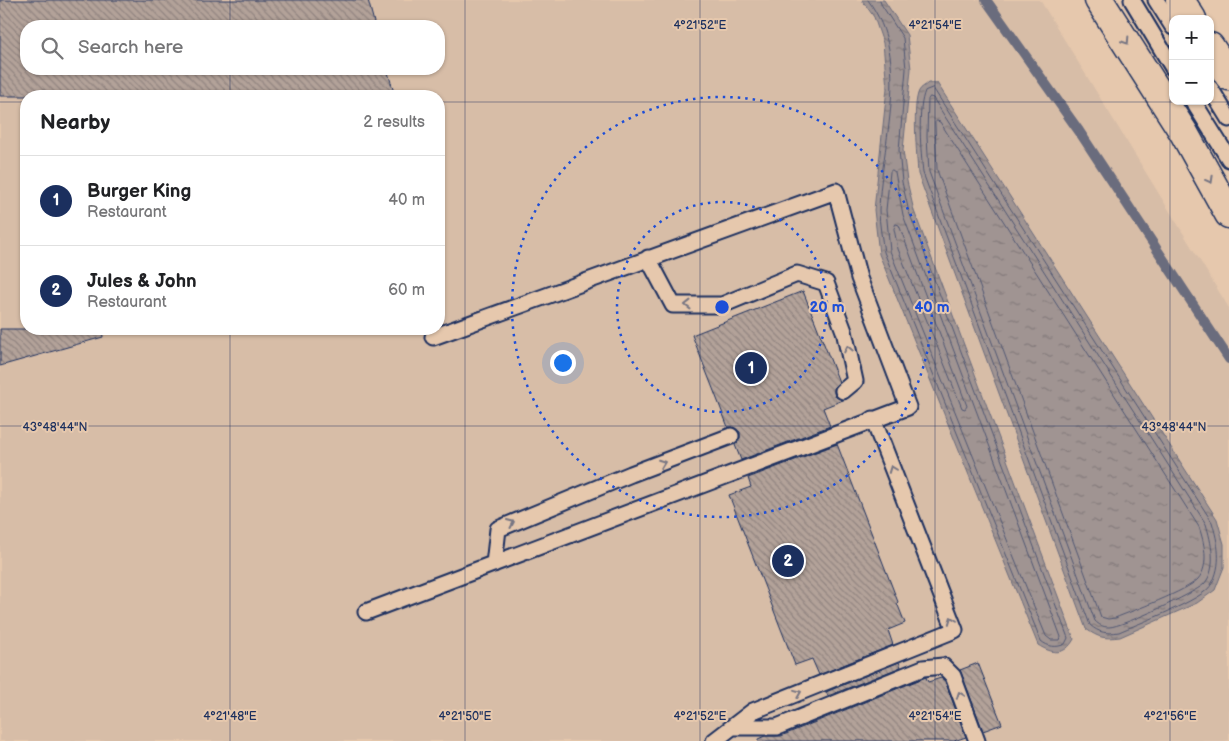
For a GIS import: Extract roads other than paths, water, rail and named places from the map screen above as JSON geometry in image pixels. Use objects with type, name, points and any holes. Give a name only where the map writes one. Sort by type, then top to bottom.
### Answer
[{"type":"main road","points":[[1099,0],[1184,133],[1229,214]]},
{"type":"main road","points":[[1180,0],[1189,15]]},
{"type":"main road","points":[[1214,53],[1229,76]]},
{"type":"lane","points":[[1132,0],[1169,61]]},
{"type":"lane","points":[[1156,0],[1169,21]]},
{"type":"lane","points":[[1214,95],[1229,119]]},
{"type":"lane","points":[[1195,105],[1229,159]]},
{"type":"lane","points":[[366,612],[908,407],[859,278],[836,191],[445,333]]},
{"type":"lane","points":[[648,258],[673,305],[722,305],[797,274],[826,284],[844,331],[855,381],[843,392]]},
{"type":"lane","points":[[433,337],[438,335]]},
{"type":"lane","points":[[714,741],[753,711],[956,630],[873,420]]},
{"type":"lane","points":[[494,564],[498,529],[631,474],[731,436]]},
{"type":"lane","points":[[732,726],[777,727],[923,668],[943,666],[953,676],[978,741]]},
{"type":"water","points":[[862,0],[884,0],[907,35],[911,69],[903,150],[907,181],[914,211],[1074,639],[1062,651],[1053,652],[1038,645],[879,254],[874,210],[887,88],[883,43],[874,17]]},
{"type":"water","points":[[928,83],[937,83],[1217,519],[1224,544],[1224,567],[1215,590],[1197,603],[1120,637],[1102,637],[1086,629],[918,174],[916,107],[919,91]]},
{"type":"waterway","points":[[986,0],[1079,131],[1229,359]]},
{"type":"place","name":"Burger King","points":[[751,368]]},
{"type":"place","name":"Jules & John","points":[[788,561]]}]
